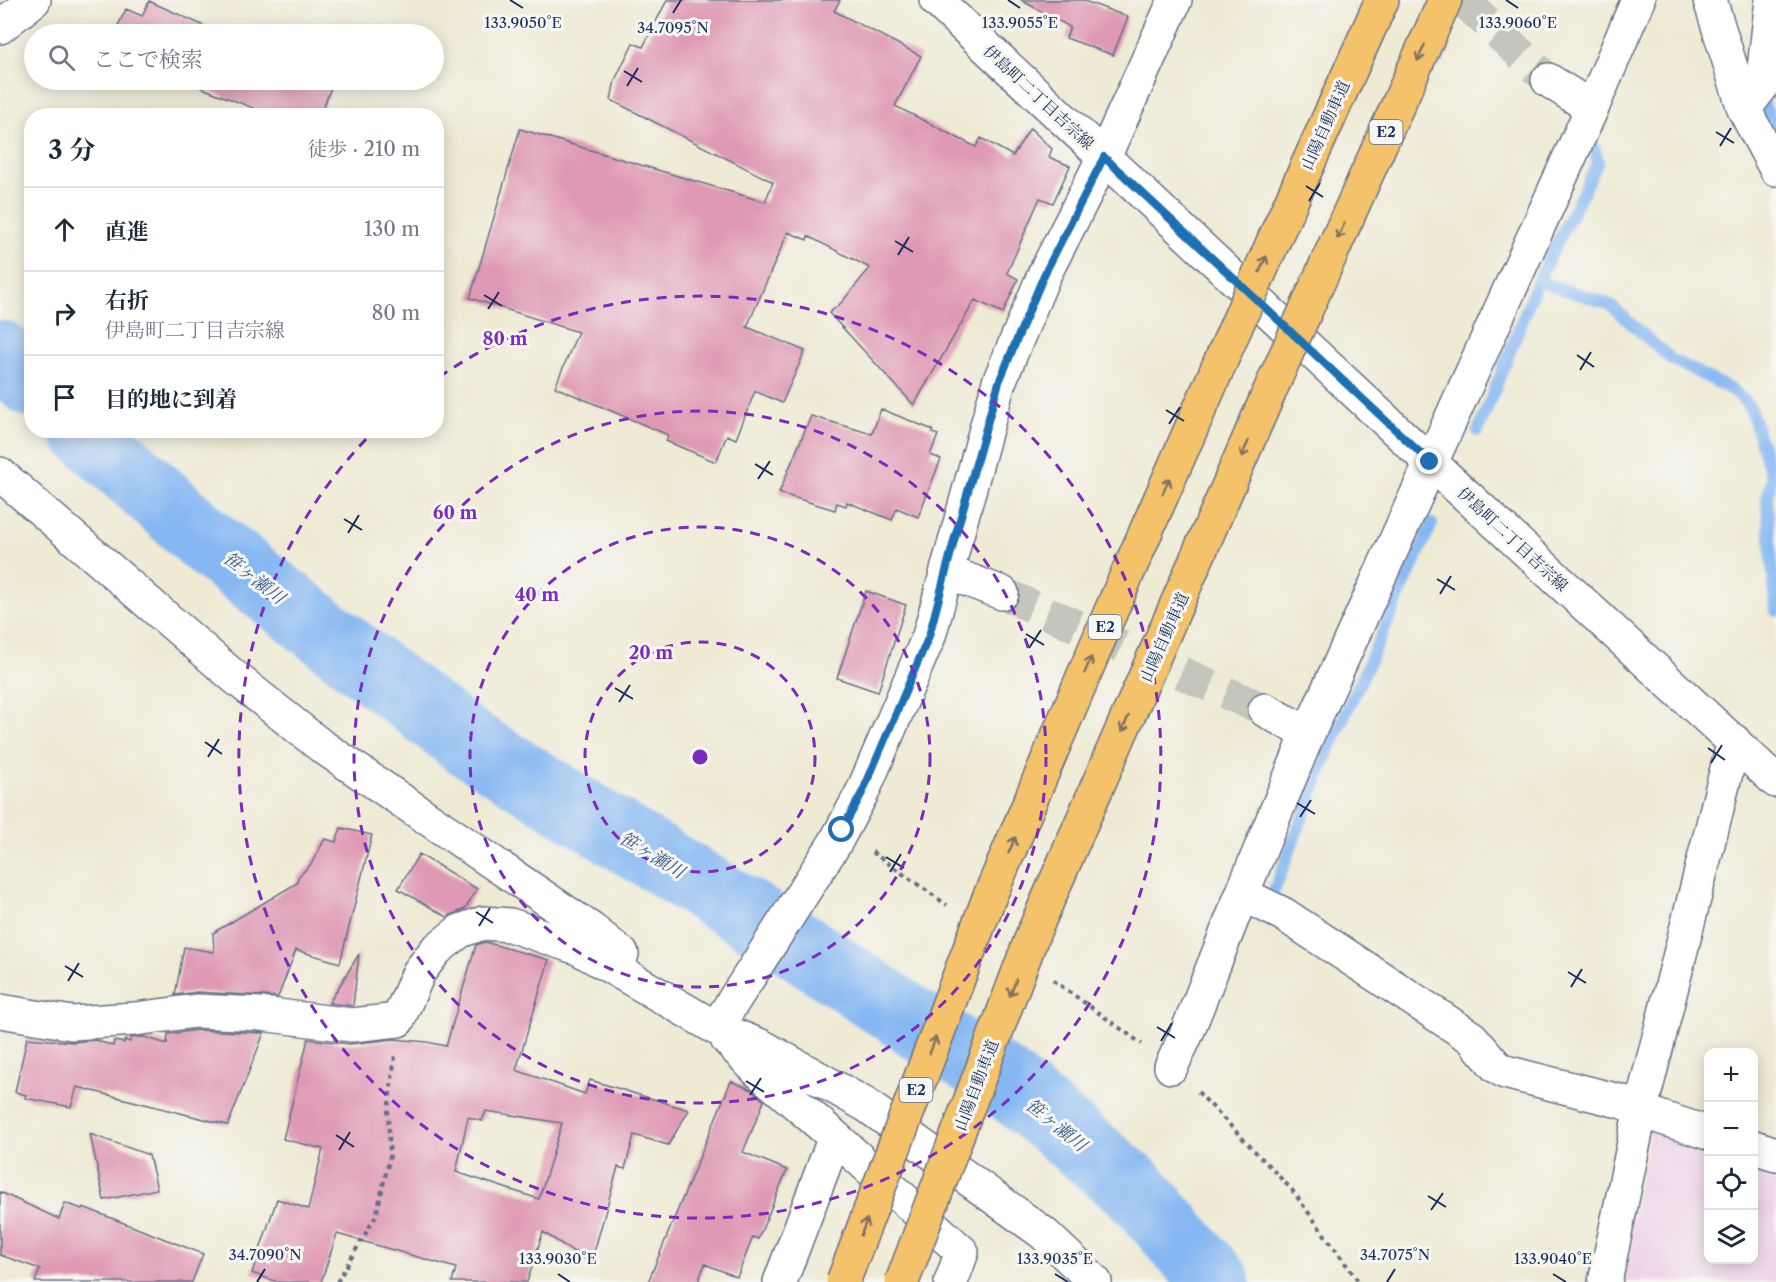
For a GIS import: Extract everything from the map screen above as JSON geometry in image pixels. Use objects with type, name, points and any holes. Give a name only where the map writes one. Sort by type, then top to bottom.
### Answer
[{"type":"highway","name":"山陽自動車道","points":[[843,1282],[989,898],[1111,611],[1382,0]]},
{"type":"highway","name":"山陽自動車道","points":[[902,1282],[1033,934],[1268,395],[1445,0]]},
{"type":"street","points":[[0,27],[34,0]]},
{"type":"street","name":"伊島町二丁目吉宗線","points":[[936,0],[1430,462],[1776,781]]},
{"type":"street","points":[[723,1017],[839,837],[863,791],[929,636],[999,382],[1044,275],[1104,157],[1175,0]]},
{"type":"street","points":[[1171,1067],[1186,1035],[1259,902],[1308,734],[1592,108],[1638,0]]},
{"type":"street","points":[[1710,0],[1753,98],[1776,168]]},
{"type":"street","points":[[1753,98],[1772,0]]},
{"type":"street","points":[[1548,80],[1592,108]]},
{"type":"street","points":[[0,474],[232,675],[320,745],[723,1017],[761,1046],[866,1105],[1043,1233],[1095,1282]]},
{"type":"street","points":[[947,572],[1002,593]]},
{"type":"street","points":[[1265,710],[1308,734]]},
{"type":"street","points":[[1605,1282],[1641,1108],[1734,741]]},
{"type":"street","points":[[1259,902],[1472,1038],[1496,1066],[1505,1072],[1641,1108],[1659,1117],[1704,1131]]},
{"type":"street","points":[[0,1011],[72,1023],[135,1019],[196,1011],[261,1014],[352,1025],[398,1020],[419,972],[436,950],[460,931],[483,923],[510,925],[578,948],[723,1017],[757,1070],[962,1252],[951,1282]]},
{"type":"street","points":[[780,1282],[835,1137]]},
{"type":"street","points":[[1758,1148],[1776,1154]]},
{"type":"path","points":[[839,837],[954,910]]},
{"type":"path","points":[[1050,978],[1171,1067],[1217,1110],[1292,1190],[1359,1282]]},
{"type":"path","points":[[338,1282],[376,1216],[390,1156],[388,1111],[398,1020]]},
{"type":"shaded area","points":[[1651,1126],[1704,1143],[1704,1264],[1758,1264],[1758,1159],[1776,1165],[1776,1282],[1620,1282]]},
{"type":"building","points":[[667,0],[840,0],[834,11],[921,56],[895,106],[976,147],[981,138],[1013,156],[1030,128],[1052,149],[1049,157],[1070,166],[1053,203],[1040,198],[1007,273],[1018,279],[1003,313],[975,300],[914,405],[829,313],[841,303],[870,268],[808,236],[807,240],[788,232],[747,327],[805,351],[782,403],[755,391],[736,439],[727,435],[716,462],[666,441],[668,435],[555,387],[578,332],[470,298],[520,129],[765,202],[773,182],[611,100],[615,80],[633,43],[643,47]]},
{"type":"building","points":[[1021,0],[1082,0],[1128,17],[1113,55],[1066,38],[1070,27]]},
{"type":"building","points":[[149,1],[200,24],[119,24],[126,9],[142,16]]},
{"type":"building","points":[[207,90],[330,90],[323,108],[254,108]]},
{"type":"building","points":[[881,409],[933,430],[932,433],[938,435],[930,455],[941,459],[918,517],[897,508],[892,520],[847,502],[846,506],[837,503],[835,510],[779,493],[811,416],[872,434]]},
{"type":"building","points":[[866,591],[906,605],[878,692],[837,678]]},
{"type":"building","points":[[341,828],[372,835],[340,963],[296,950],[278,997],[197,992],[175,995],[184,947],[214,952],[213,933],[297,883],[298,877],[311,864],[325,839],[336,842]]},
{"type":"building","points":[[419,854],[477,889],[465,909],[447,917],[398,889]]},
{"type":"building","points":[[485,942],[549,960],[516,1070],[585,1094],[590,1080],[689,1110],[668,1145],[634,1135],[625,1169],[618,1167],[591,1263],[543,1232],[527,1282],[452,1282],[456,1268],[337,1234],[321,1282],[277,1282],[252,1273],[277,1199],[308,1209],[323,1149],[283,1139],[308,1039],[350,1044],[394,1039],[446,1046],[476,945]],"holes":[[[486,1111],[562,1123],[539,1199],[456,1172],[468,1117],[482,1121]]]},
{"type":"building","points":[[359,954],[353,1006],[329,1003]]},
{"type":"building","points":[[197,1030],[264,1033],[228,1125],[77,1087],[71,1107],[25,1098],[26,1095],[15,1092],[27,1038],[73,1042],[95,1040],[113,1046],[114,1041],[124,1043],[125,1040],[130,1042],[131,1038],[144,1037],[167,1044],[168,1034]]},
{"type":"building","points":[[731,1081],[752,1090],[764,1101],[743,1152],[787,1170],[758,1239],[753,1237],[737,1277],[705,1264],[698,1282],[648,1282]]},
{"type":"building","points":[[90,1134],[149,1155],[157,1189],[104,1200]]},
{"type":"building","points":[[0,1192],[59,1219],[65,1203],[82,1209],[83,1207],[203,1254],[192,1282],[35,1282],[40,1269],[0,1255]]},
{"type":"waterway","points":[[1759,95],[1776,129]]},
{"type":"waterway","points":[[1478,431],[1538,281],[1598,162],[1594,148]]},
{"type":"waterway","points":[[1538,281],[1609,304],[1671,359],[1734,391],[1750,407],[1772,478],[1767,499],[1776,611]]},
{"type":"waterway","name":"笹ヶ瀬川","points":[[0,355],[24,376]]},
{"type":"waterway","name":"笹ヶ瀬川","points":[[93,438],[210,544],[464,740],[789,939],[1004,1082],[1135,1189],[1216,1282]]},
{"type":"waterway","points":[[1268,906],[1327,755],[1432,524]]},
{"type":"tunnel","points":[[1463,0],[1548,80]]},
{"type":"tunnel","points":[[1002,593],[1265,710]]},
{"type":"route","points":[[842,830],[863,791],[929,636],[999,382],[1044,275],[1104,157],[1430,462]]}]
